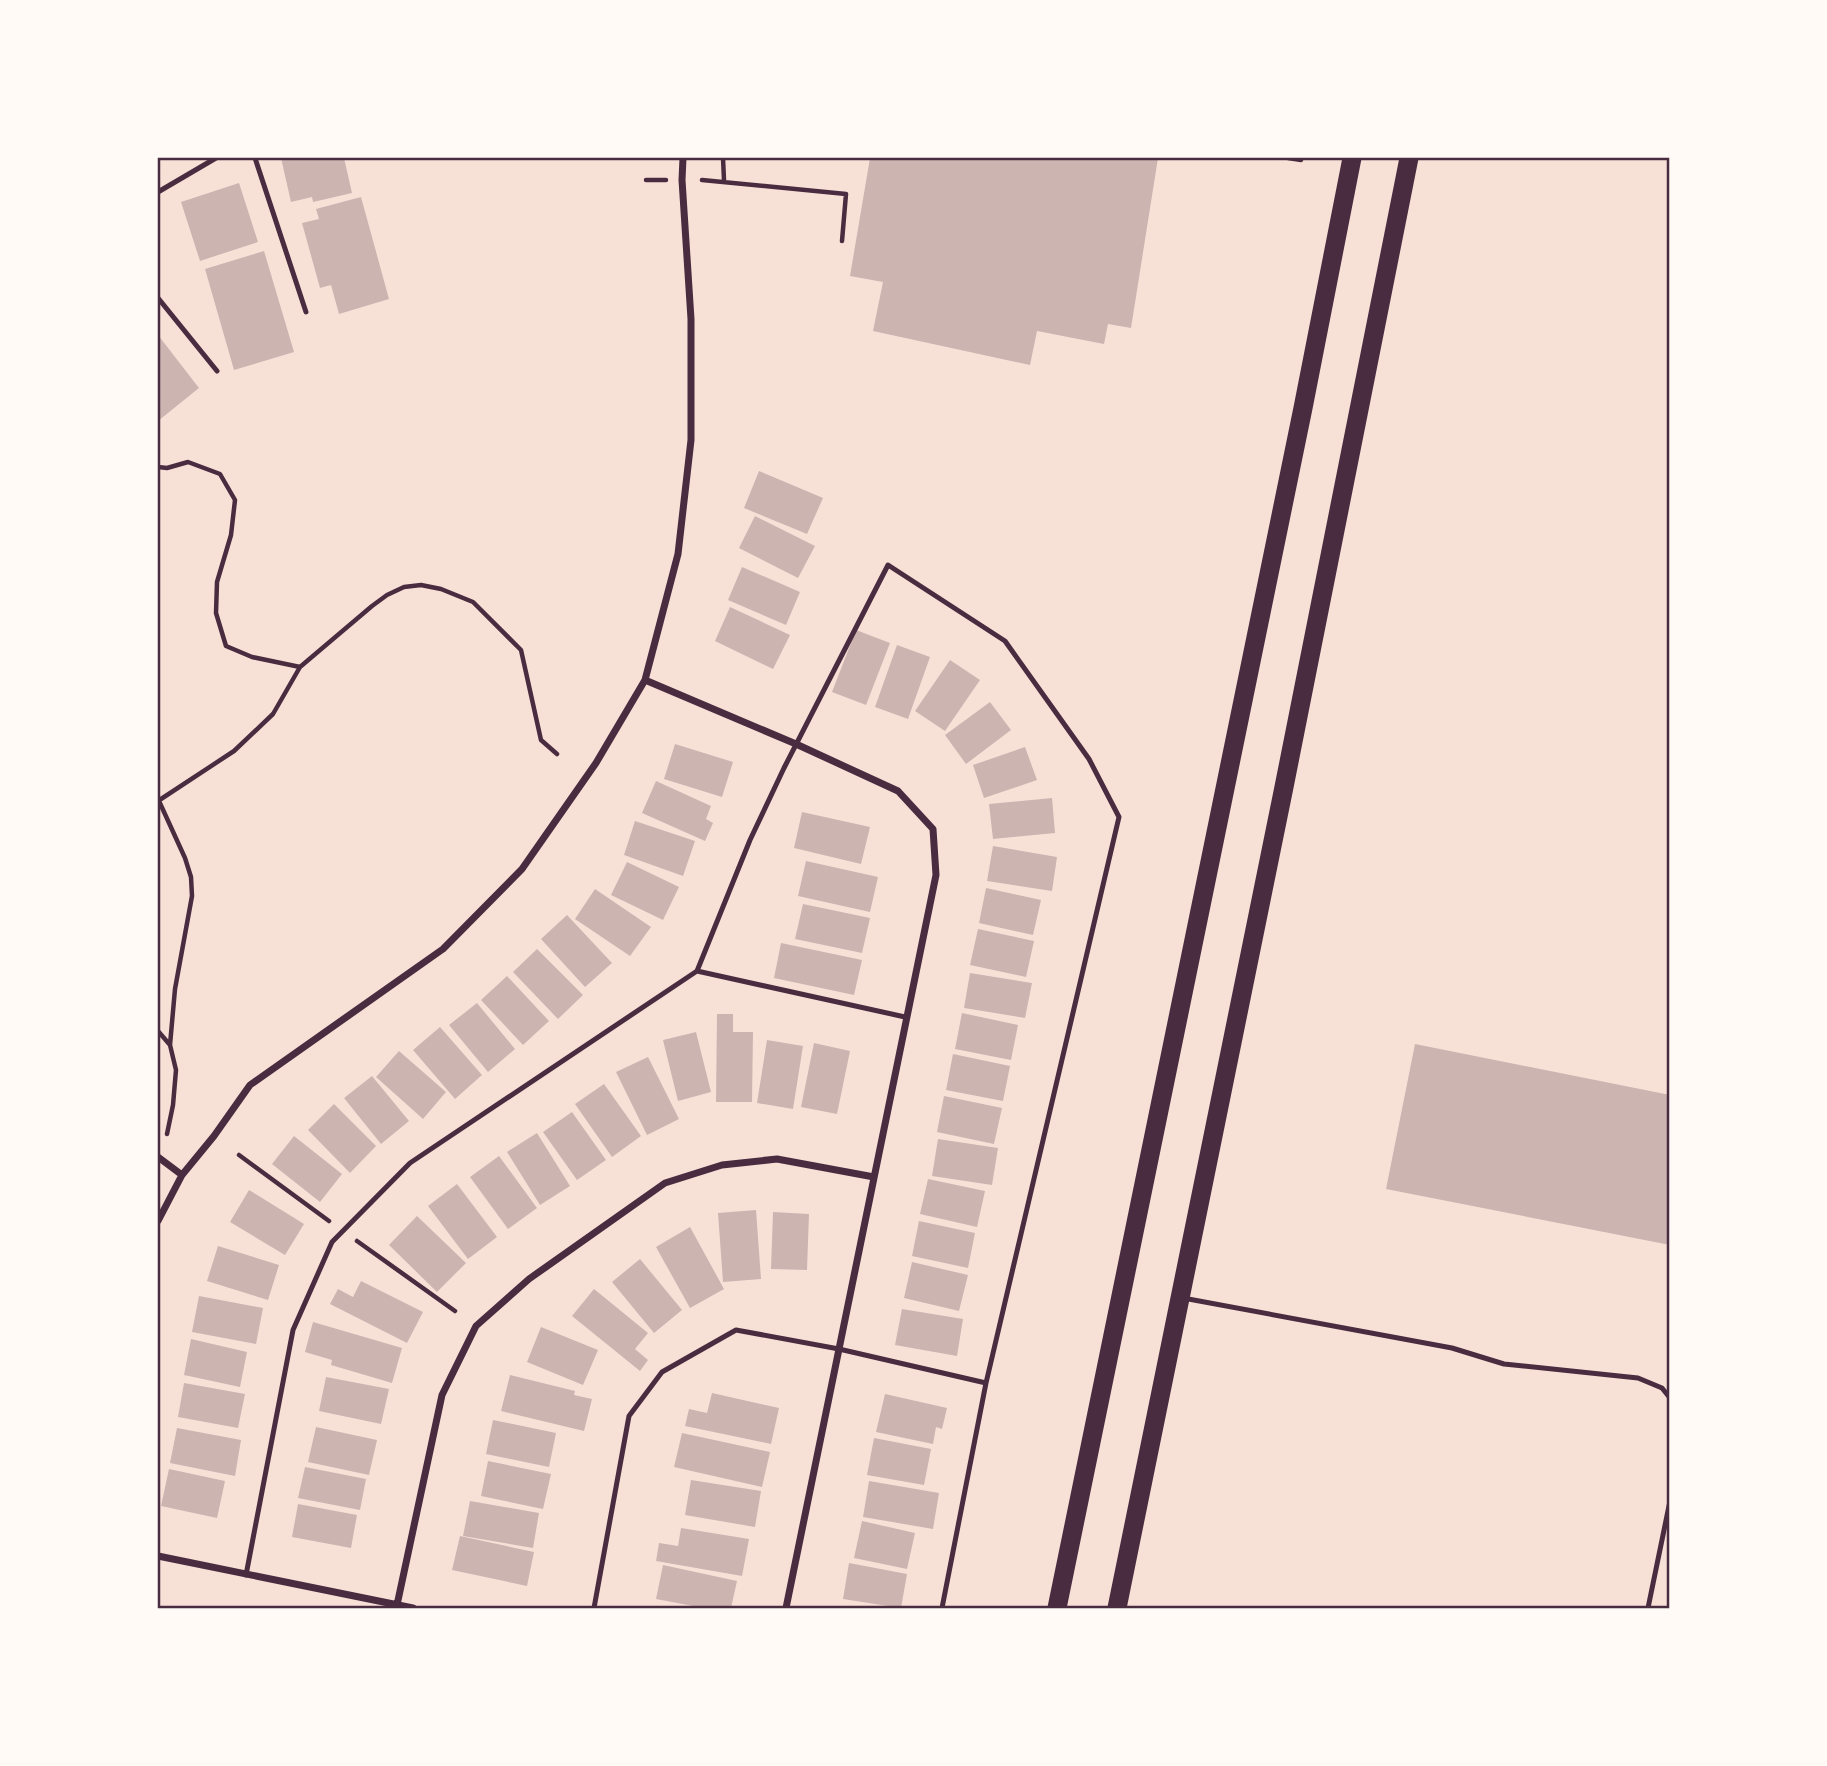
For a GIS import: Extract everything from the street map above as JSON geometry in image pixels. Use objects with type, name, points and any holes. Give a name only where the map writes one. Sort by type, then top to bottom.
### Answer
[{"type":"highway","points":[[1057,1608],[1301,422],[1352,158]]},
{"type":"highway","points":[[1116,1608],[1409,158]]},
{"type":"street","points":[[158,1221],[182,1175],[250,1085],[443,949],[522,869],[596,763],[645,680],[678,554],[691,440],[691,319],[683,158]]},
{"type":"street","points":[[645,680],[898,791],[933,829],[936,875],[786,1608]]},
{"type":"street","points":[[158,1157],[182,1175]]},
{"type":"street","points":[[397,1605],[442,1395],[476,1326],[529,1279],[666,1183],[722,1165],[777,1159],[874,1177]]},
{"type":"street","points":[[158,1556],[413,1608]]},
{"type":"lane","points":[[158,192],[216,158]]},
{"type":"lane","points":[[255,158],[306,312]]},
{"type":"lane","points":[[158,298],[217,371]]},
{"type":"lane","points":[[246,1575],[293,1330],[332,1242],[410,1163],[697,971],[750,840],[888,565],[1005,641],[1089,759],[1119,817],[986,1382],[942,1608]]},
{"type":"lane","points":[[697,971],[905,1017]]},
{"type":"lane","points":[[1180,1298],[1452,1349],[1504,1363],[1638,1378],[1661,1388],[1670,1398]]},
{"type":"lane","points":[[594,1608],[629,1416],[662,1372],[736,1330],[839,1349],[986,1382]]},
{"type":"lane","points":[[1648,1608],[1670,1501]]},
{"type":"path","points":[[723,158],[724,180]]},
{"type":"path","points":[[1288,158],[1301,160]]},
{"type":"path","points":[[646,180],[668,180]]},
{"type":"path","points":[[701,180],[724,180],[846,194],[842,241]]},
{"type":"path","points":[[158,467],[167,468],[188,462],[220,474],[235,500],[231,535],[217,582],[216,613],[226,646],[252,657],[300,667]]},
{"type":"path","points":[[167,1134],[176,1070],[170,1045],[176,980],[188,929],[192,896],[191,877],[185,859],[158,801],[234,751],[273,714],[300,667],[387,595],[404,587],[421,585],[473,601],[521,650],[541,740],[558,754]]},
{"type":"path","points":[[158,1031],[170,1045]]},
{"type":"path","points":[[239,1155],[334,1225]]},
{"type":"path","points":[[354,1238],[455,1311]]},
{"type":"building","points":[[281,158],[344,158],[352,193],[313,202],[312,197],[291,202]]},
{"type":"building","points":[[870,158],[1158,158],[1131,328],[1108,324],[1104,344],[1037,331],[1030,365],[873,331],[883,282],[850,276]]},
{"type":"building","points":[[239,183],[258,242],[200,261],[181,202]]},
{"type":"building","points":[[361,197],[389,299],[339,314],[331,285],[320,288],[302,223],[319,219],[316,209]]},
{"type":"building","points":[[264,251],[294,352],[234,370],[205,269]]},
{"type":"building","points":[[158,335],[199,388],[158,421]]},
{"type":"building","points":[[759,471],[823,498],[807,534],[744,508]]},
{"type":"building","points":[[755,516],[815,546],[798,578],[739,548]]},
{"type":"building","points":[[742,567],[800,592],[786,625],[728,600]]},
{"type":"building","points":[[730,607],[790,635],[773,669],[715,641]]},
{"type":"building","points":[[856,630],[890,643],[866,705],[832,692]]},
{"type":"building","points":[[897,645],[930,657],[908,719],[875,707]]},
{"type":"building","points":[[950,660],[980,680],[945,731],[915,711]]},
{"type":"building","points":[[990,702],[1011,730],[966,764],[945,735]]},
{"type":"building","points":[[675,744],[733,762],[722,797],[664,779]]},
{"type":"building","points":[[1025,747],[1037,780],[984,798],[973,765]]},
{"type":"building","points":[[656,781],[711,806],[706,819],[713,823],[705,841],[642,813]]},
{"type":"building","points":[[1052,798],[1055,833],[993,839],[989,804]]},
{"type":"building","points":[[802,812],[870,827],[861,864],[794,848]]},
{"type":"building","points":[[635,821],[695,841],[683,876],[624,855]]},
{"type":"building","points":[[993,846],[1057,857],[1052,891],[987,881]]},
{"type":"building","points":[[806,861],[878,877],[870,912],[798,896]]},
{"type":"building","points":[[627,862],[679,887],[663,920],[611,895]]},
{"type":"building","points":[[986,888],[1041,900],[1033,935],[979,923]]},
{"type":"building","points":[[595,889],[651,927],[630,956],[575,919]]},
{"type":"building","points":[[803,904],[870,918],[862,953],[795,939]]},
{"type":"building","points":[[567,915],[612,963],[585,987],[541,939]]},
{"type":"building","points":[[978,929],[1034,941],[1026,977],[970,965]]},
{"type":"building","points":[[781,943],[862,960],[854,995],[774,978]]},
{"type":"building","points":[[537,949],[583,995],[558,1019],[513,972]]},
{"type":"building","points":[[970,973],[1032,983],[1025,1018],[964,1008]]},
{"type":"building","points":[[507,976],[549,1021],[523,1045],[481,1000]]},
{"type":"building","points":[[477,1003],[515,1049],[488,1072],[449,1025]]},
{"type":"building","points":[[962,1013],[1018,1025],[1011,1060],[955,1049]]},
{"type":"building","points":[[717,1014],[733,1014],[733,1032],[753,1032],[752,1102],[716,1102]]},
{"type":"building","points":[[440,1027],[482,1075],[455,1099],[413,1050]]},
{"type":"building","points":[[696,1032],[711,1092],[678,1101],[663,1040]]},
{"type":"building","points":[[767,1040],[803,1046],[793,1109],[757,1103]]},
{"type":"building","points":[[814,1043],[850,1051],[837,1114],[801,1107]]},
{"type":"building","points":[[1415,1044],[1670,1095],[1670,1245],[1386,1189]]},
{"type":"building","points":[[399,1051],[446,1092],[423,1119],[376,1077]]},
{"type":"building","points":[[953,1054],[1010,1066],[1003,1101],[946,1090]]},
{"type":"building","points":[[648,1057],[679,1119],[647,1135],[616,1072]]},
{"type":"building","points":[[372,1076],[409,1121],[381,1144],[344,1098]]},
{"type":"building","points":[[604,1084],[641,1136],[612,1157],[575,1104]]},
{"type":"building","points":[[944,1096],[1002,1108],[994,1144],[937,1132]]},
{"type":"building","points":[[334,1104],[376,1146],[350,1173],[308,1130]]},
{"type":"building","points":[[572,1112],[606,1160],[577,1180],[543,1132]]},
{"type":"building","points":[[537,1133],[570,1186],[540,1205],[507,1152]]},
{"type":"building","points":[[294,1136],[342,1174],[320,1202],[272,1164]]},
{"type":"building","points":[[938,1139],[998,1148],[992,1185],[932,1176]]},
{"type":"building","points":[[499,1156],[537,1208],[508,1229],[470,1177]]},
{"type":"building","points":[[928,1179],[985,1191],[977,1227],[920,1214]]},
{"type":"building","points":[[457,1184],[497,1237],[468,1259],[428,1206]]},
{"type":"building","points":[[249,1190],[304,1224],[285,1255],[230,1222]]},
{"type":"building","points":[[756,1210],[761,1279],[723,1282],[718,1213]]},
{"type":"building","points":[[773,1212],[809,1214],[807,1270],[771,1269]]},
{"type":"building","points":[[417,1216],[466,1263],[437,1292],[389,1245]]},
{"type":"building","points":[[919,1221],[975,1233],[968,1268],[912,1256]]},
{"type":"building","points":[[690,1227],[724,1289],[690,1308],[656,1247]]},
{"type":"building","points":[[218,1246],[279,1265],[268,1300],[207,1281]]},
{"type":"building","points":[[640,1259],[682,1310],[654,1333],[612,1282]]},
{"type":"building","points":[[912,1262],[968,1275],[959,1311],[904,1298]]},
{"type":"building","points":[[361,1281],[423,1312],[407,1343],[330,1304],[338,1289],[353,1297]]},
{"type":"building","points":[[594,1289],[648,1333],[635,1349],[648,1360],[640,1371],[572,1316]]},
{"type":"building","points":[[199,1296],[263,1308],[256,1344],[192,1332]]},
{"type":"building","points":[[902,1309],[963,1319],[957,1356],[895,1345]]},
{"type":"building","points":[[313,1322],[402,1348],[392,1383],[331,1365],[332,1360],[305,1352]]},
{"type":"building","points":[[541,1327],[598,1350],[583,1385],[527,1362]]},
{"type":"building","points":[[191,1339],[247,1352],[240,1387],[184,1375]]},
{"type":"building","points":[[510,1375],[575,1391],[574,1395],[592,1399],[584,1431],[501,1411]]},
{"type":"building","points":[[326,1377],[389,1389],[381,1424],[319,1411]]},
{"type":"building","points":[[184,1383],[245,1394],[238,1428],[178,1417]]},
{"type":"building","points":[[712,1393],[779,1408],[771,1444],[685,1426],[689,1409],[707,1413]]},
{"type":"building","points":[[885,1394],[947,1408],[942,1429],[936,1427],[933,1444],[876,1432]]},
{"type":"building","points":[[493,1420],[556,1433],[549,1467],[486,1454]]},
{"type":"building","points":[[316,1427],[377,1440],[369,1475],[308,1462]]},
{"type":"building","points":[[177,1428],[241,1440],[235,1476],[170,1463]]},
{"type":"building","points":[[682,1433],[770,1452],[762,1487],[674,1467]]},
{"type":"building","points":[[874,1438],[931,1449],[924,1485],[867,1475]]},
{"type":"building","points":[[488,1461],[551,1474],[543,1509],[481,1496]]},
{"type":"building","points":[[305,1467],[366,1479],[360,1510],[298,1498]]},
{"type":"building","points":[[169,1469],[225,1481],[217,1518],[161,1506]]},
{"type":"building","points":[[691,1480],[761,1491],[755,1527],[685,1515]]},
{"type":"building","points":[[869,1481],[939,1493],[933,1529],[863,1517]]},
{"type":"building","points":[[470,1501],[539,1513],[533,1548],[463,1536]]},
{"type":"building","points":[[298,1504],[357,1515],[351,1548],[292,1537]]},
{"type":"building","points":[[862,1521],[915,1533],[907,1569],[854,1558]]},
{"type":"building","points":[[681,1528],[749,1539],[742,1576],[656,1561],[659,1543],[678,1546]]},
{"type":"building","points":[[460,1536],[534,1552],[527,1586],[452,1570]]},
{"type":"building","points":[[849,1563],[907,1574],[901,1608],[843,1599]]},
{"type":"building","points":[[663,1565],[737,1581],[731,1608],[704,1608],[656,1599]]}]
